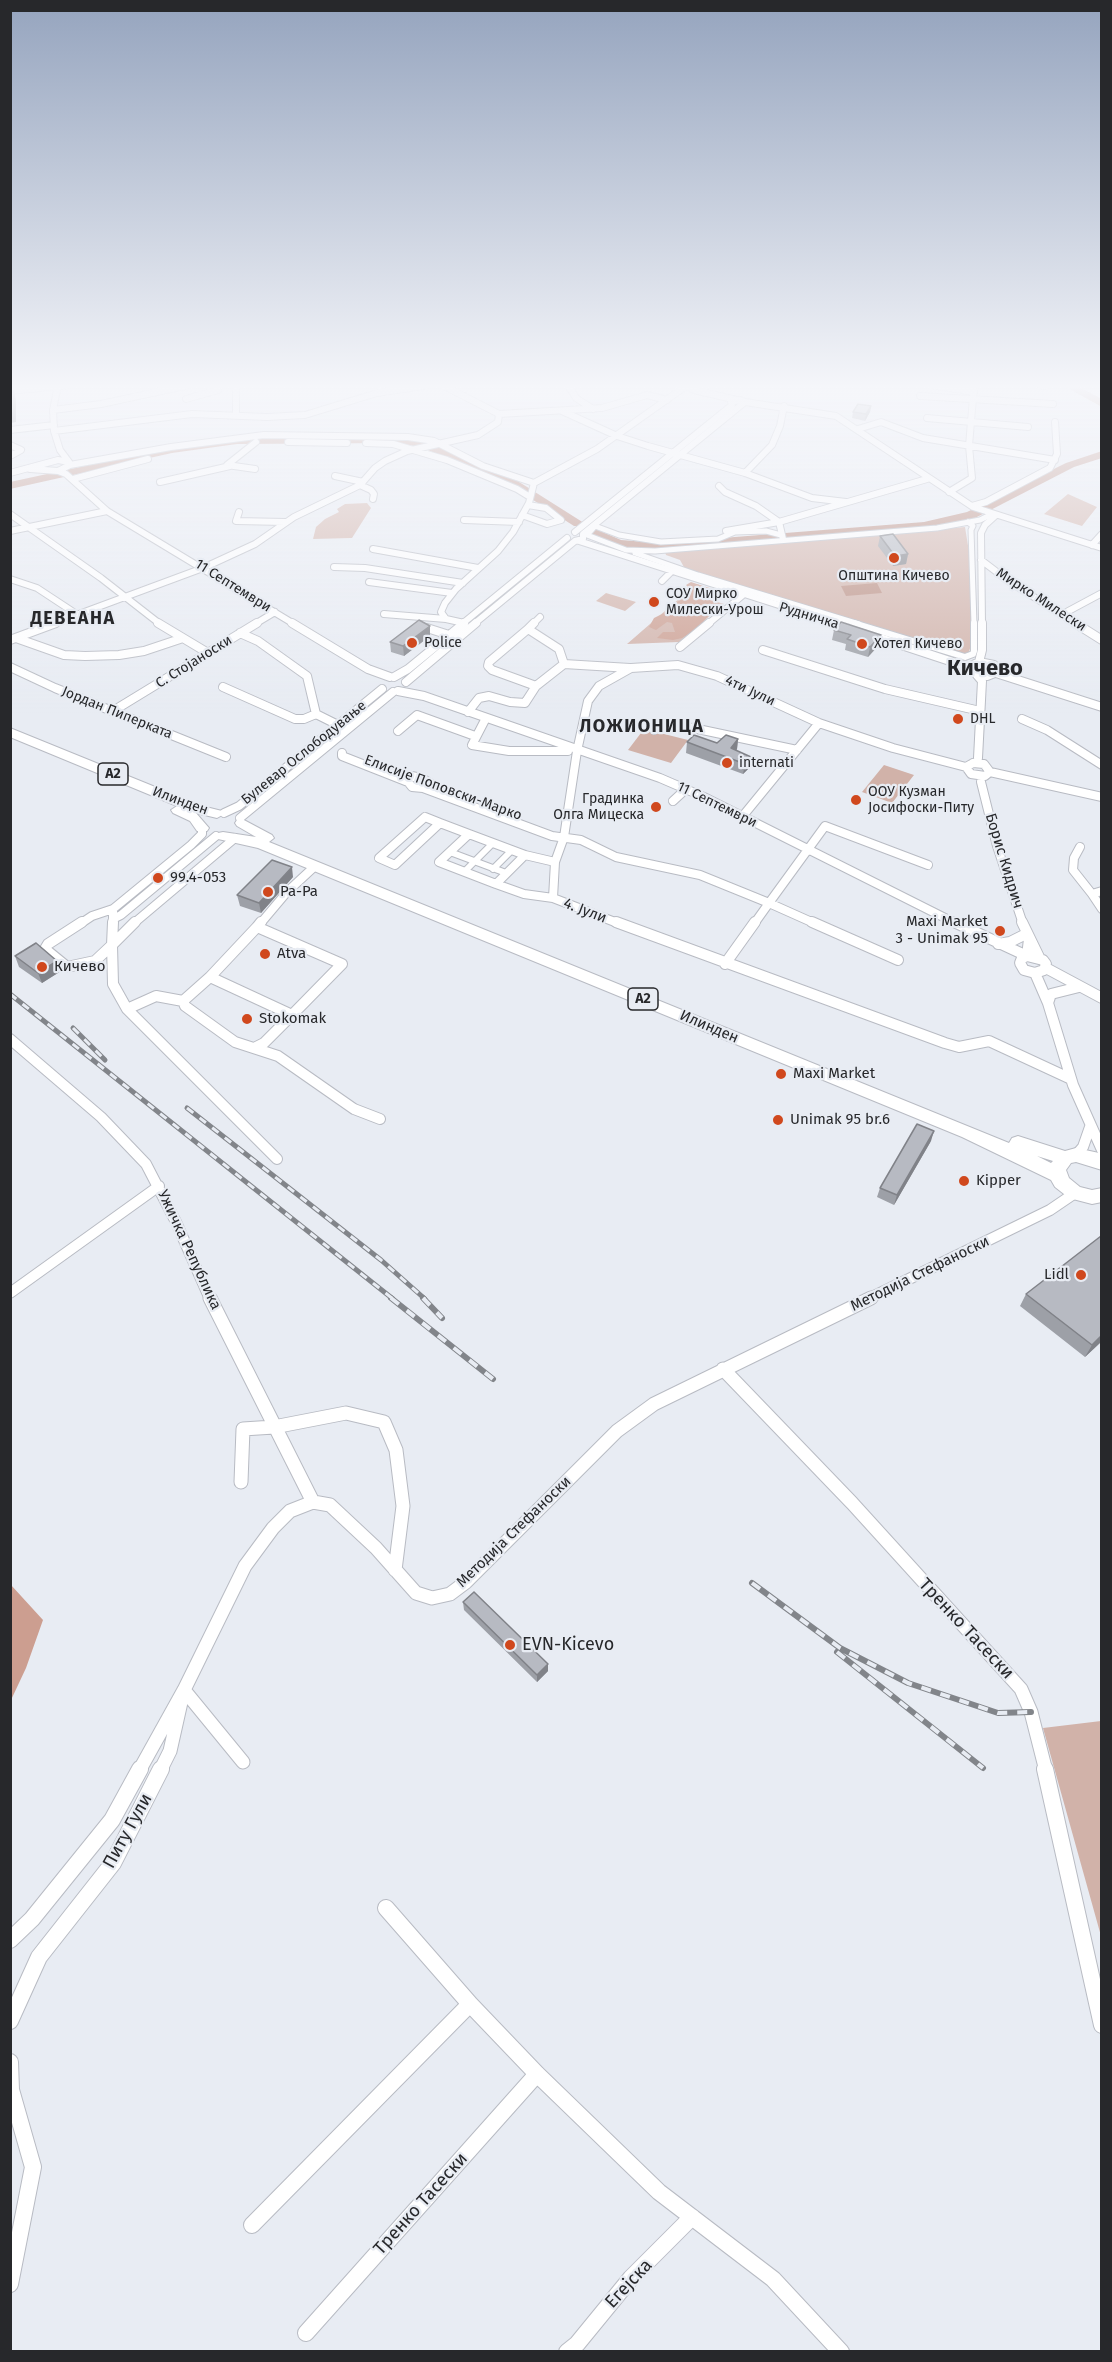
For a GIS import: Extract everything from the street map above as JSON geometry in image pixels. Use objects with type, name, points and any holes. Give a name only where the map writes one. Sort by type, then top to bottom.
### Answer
[{"type":"main road","name":"Илинден","points":[[10,732],[197,809],[241,820],[259,835],[321,861],[1066,1163]]},
{"type":"main road","name":"Илинден","points":[[10,740],[189,815],[195,818],[205,832],[252,841],[968,1132],[1032,1161],[1066,1163],[1093,1158],[1101,1163]]},
{"type":"main road","name":"Илинден","points":[[202,828],[207,818],[220,813]]},
{"type":"main road","points":[[224,837],[234,833],[241,820]]},
{"type":"main road","name":"Илинден","points":[[1066,1163],[1066,1188],[1075,1194]]},
{"type":"main road","points":[[1075,1194],[1101,1196]]},
{"type":"street","name":"11 Септември","points":[[91,495],[107,511],[368,669],[407,683],[424,696]]},
{"type":"street","points":[[13,639],[203,568],[255,544],[285,522],[339,495]]},
{"type":"street","points":[[446,619],[441,612],[453,593],[498,550],[521,519],[531,495]]},
{"type":"street","points":[[464,520],[521,519],[547,524],[561,519],[532,495]]},
{"type":"street","points":[[392,677],[408,669],[619,495]]},
{"type":"street","points":[[407,683],[416,672],[632,495]]},
{"type":"street","points":[[732,495],[756,506],[779,522],[782,537]]},
{"type":"street","points":[[805,495],[846,502]]},
{"type":"street","points":[[726,531],[779,522],[870,495]]},
{"type":"street","points":[[954,495],[973,507],[1101,548]]},
{"type":"street","points":[[973,507],[999,495]]},
{"type":"street","points":[[10,531],[107,511]]},
{"type":"street","points":[[239,513],[236,521],[285,522]]},
{"type":"street","points":[[10,514],[126,597],[163,627],[208,653]]},
{"type":"street","points":[[626,550],[782,537],[937,528],[980,520],[993,514]]},
{"type":"street","points":[[993,514],[981,533],[982,650],[978,668],[980,711],[975,763],[969,773],[1101,797]]},
{"type":"street","points":[[557,522],[570,534]]},
{"type":"street","points":[[782,537],[766,531],[735,532],[718,539],[691,544],[619,535],[595,526],[588,532],[589,537],[595,540],[698,575],[965,657],[973,654],[974,651],[974,567],[971,530],[973,526],[968,522]]},
{"type":"street","name":"Рудничка","points":[[570,534],[671,572],[978,668]]},
{"type":"street","points":[[1092,545],[1101,534]]},
{"type":"street","name":"Рудничка","points":[[580,539],[978,668]]},
{"type":"street","points":[[373,549],[478,568]]},
{"type":"street","name":"Мирко Милески","points":[[981,560],[1010,582],[1101,640]]},
{"type":"street","points":[[334,567],[365,568],[463,583]]},
{"type":"street","points":[[662,581],[671,572]]},
{"type":"street","points":[[10,579],[38,588],[78,615]]},
{"type":"street","points":[[369,582],[453,593]]},
{"type":"street","points":[[1061,615],[1101,593]]},
{"type":"street","points":[[680,647],[743,595]]},
{"type":"street","name":"С. Стојаноски","points":[[113,711],[275,612]]},
{"type":"street","points":[[384,614],[446,619],[464,623]]},
{"type":"street","points":[[536,686],[492,670],[488,666],[489,662],[540,617]]},
{"type":"street","points":[[427,628],[449,635]]},
{"type":"street","points":[[528,629],[559,649],[564,664]]},
{"type":"street","points":[[240,633],[258,641],[307,676],[316,714]]},
{"type":"street","points":[[13,639],[64,655],[85,656],[119,655],[144,651],[183,638]]},
{"type":"street","points":[[763,650],[885,689],[980,711]]},
{"type":"street","points":[[468,711],[478,698],[489,696],[510,702],[525,703],[536,686],[564,664],[631,668]]},
{"type":"street","name":"4ти Јули","points":[[577,751],[588,701],[599,686],[631,668],[678,665],[717,675],[819,723],[893,748],[975,763]]},
{"type":"street","points":[[978,668],[994,665],[995,673]]},
{"type":"street","name":"Јордан Пиперката","points":[[10,666],[55,688],[226,756]]},
{"type":"street","points":[[978,668],[1101,706]]},
{"type":"street","name":"11 Септември","points":[[368,669],[381,686],[424,696],[686,789],[998,944],[1023,959],[1024,970],[1035,973]]},
{"type":"street","name":"Булевар Ослободување","points":[[220,813],[239,806],[338,725],[392,677]]},
{"type":"street","name":"Булевар Ослободување","points":[[241,820],[407,683]]},
{"type":"street","points":[[223,687],[295,719],[304,719],[316,714],[338,725]]},
{"type":"street","points":[[398,731],[417,715],[418,705],[424,696]]},
{"type":"street","points":[[417,715],[475,736]]},
{"type":"street","points":[[486,718],[472,745],[488,749],[577,751]]},
{"type":"street","points":[[1022,719],[1047,730],[1101,765]]},
{"type":"street","points":[[742,817],[819,723]]},
{"type":"street","points":[[654,730],[659,725],[693,728],[797,750]]},
{"type":"street","name":"4. Јули","points":[[577,751],[564,837],[555,862],[553,898],[725,963]]},
{"type":"street","name":"Елисије Поповски-Марко","points":[[564,837],[558,831],[428,784],[422,778],[413,778],[347,752],[342,753],[342,756],[408,782],[412,787],[423,788],[552,836],[581,840],[616,857],[700,875],[898,960]]},
{"type":"street","points":[[975,763],[983,776]]},
{"type":"street","name":"Борис Кидрич","points":[[983,776],[997,846],[1028,937]]},
{"type":"street","points":[[673,801],[686,789]]},
{"type":"street","points":[[440,823],[395,865],[379,858],[425,817],[525,855],[555,862]]},
{"type":"street","points":[[928,865],[825,826],[725,963],[945,1043],[959,1047],[989,1041],[1071,1079]]},
{"type":"street","points":[[202,828],[202,834],[191,845],[113,909],[92,916],[48,944],[45,949],[67,967],[95,961],[224,837]]},
{"type":"street","points":[[469,834],[439,862],[524,894],[553,898]]},
{"type":"street","points":[[113,919],[224,837]]},
{"type":"street","points":[[465,871],[493,843]]},
{"type":"street","points":[[1080,848],[1074,858],[1073,870],[1097,893],[1101,909]]},
{"type":"street","points":[[493,868],[512,850]]},
{"type":"street","points":[[450,852],[506,873]]},
{"type":"street","points":[[483,854],[501,860]]},
{"type":"street","points":[[496,884],[525,855]]},
{"type":"street","points":[[183,1001],[257,927],[287,892],[314,867]]},
{"type":"street","points":[[113,909],[113,984],[127,1009],[277,1159]]},
{"type":"street","points":[[254,1048],[264,1043],[342,964],[257,927]]},
{"type":"street","points":[[998,944],[1028,937]]},
{"type":"street","points":[[1028,937],[1039,957],[1046,964],[1046,968],[1101,998]]},
{"type":"street","points":[[1028,937],[1023,959],[1039,957]]},
{"type":"street","points":[[1046,968],[1042,972],[1035,973],[1048,1003],[1071,1079],[1101,1150]]},
{"type":"street","points":[[210,976],[292,1015]]},
{"type":"street","points":[[1048,1003],[1051,994],[1079,987]]},
{"type":"street","points":[[127,1009],[156,996],[183,1001]]},
{"type":"street","points":[[183,1001],[185,1006],[235,1042],[278,1056],[354,1109],[380,1119]]},
{"type":"street","name":"Ужичка Република","points":[[10,1039],[130,1145],[146,1164],[159,1186],[196,1271],[313,1502]]},
{"type":"street","points":[[1066,1163],[1090,1127]]},
{"type":"street","points":[[10,1293],[159,1186]]},
{"type":"street","name":"Методија Стефаноски","points":[[313,1502],[330,1505],[347,1519],[416,1593],[432,1598],[450,1594],[466,1581],[617,1431],[654,1404],[1050,1210],[1075,1194]]},
{"type":"street","name":"Тренко Тасески","points":[[723,1369],[852,1503],[1021,1689],[1031,1712],[1042,1757],[1098,1999],[1101,2025]]},
{"type":"street","points":[[241,1482],[243,1429],[274,1427],[346,1413],[384,1422],[396,1450],[403,1506],[395,1570]]},
{"type":"street","points":[[10,1940],[32,1920],[112,1820],[184,1690],[245,1566],[273,1528],[290,1512],[313,1502]]},
{"type":"street","points":[[184,1690],[243,1762]]},
{"type":"street","name":"Питу Гули","points":[[10,2021],[39,1957],[113,1863],[170,1751],[184,1690]]},
{"type":"street","points":[[386,1908],[470,2004],[537,2074],[659,2192],[773,2280],[841,2352]]},
{"type":"street","points":[[252,2225],[470,2004]]},
{"type":"street","points":[[10,2062],[11,2090],[33,2167],[10,2284]]},
{"type":"street","name":"Тренко Тасески","points":[[306,2333],[537,2074]]},
{"type":"street","name":"Егејска","points":[[567,2352],[577,2344],[631,2277],[692,2217]]},
{"type":"shaded area","points":[[1067,495],[1097,507],[1082,526],[1044,514]]},
{"type":"shaded area","points":[[367,503],[371,508],[352,538],[313,539],[316,527],[339,512],[337,509],[345,504]]},
{"type":"shaded area","points":[[965,527],[972,570],[971,645],[969,652],[963,654],[685,569],[680,560],[666,555],[665,552]]},
{"type":"shaded area","points":[[691,582],[730,595],[726,598],[700,592],[697,596],[723,605],[708,616],[700,627],[682,638],[673,640],[657,638],[663,632],[675,632],[672,623],[667,622],[656,630],[649,627],[654,618],[672,609],[671,605],[681,600],[680,597],[690,589],[686,585]]},
{"type":"shaded area","points":[[877,583],[882,593],[846,596],[841,586]]},
{"type":"shaded area","points":[[696,584],[734,595],[730,598],[702,590],[698,596],[724,604],[679,642],[627,644]]},
{"type":"shaded area","points":[[606,593],[636,602],[625,611],[596,601]]},
{"type":"shaded area","points":[[644,729],[688,740],[671,763],[628,750]]},
{"type":"shaded area","points":[[884,765],[914,775],[892,803],[862,792]]},
{"type":"shaded area","points":[[11,1585],[43,1620],[26,1668],[11,1700]]},
{"type":"shaded area","points":[[1102,1721],[1101,1936],[1043,1728]]},
{"type":"building","points":[[893,534],[908,554],[895,556],[880,536]]},
{"type":"building","points":[[419,620],[430,626],[403,646],[390,642]]},
{"type":"building","points":[[841,622],[881,635],[870,647],[847,639],[851,635],[834,630]]},
{"type":"building","points":[[694,735],[717,743],[726,735],[738,739],[731,748],[751,757],[745,764],[687,742]]},
{"type":"building","points":[[272,860],[292,867],[259,903],[237,895]]},
{"type":"building","points":[[36,943],[57,961],[38,973],[15,956]]},
{"type":"building","points":[[917,1124],[934,1131],[897,1195],[880,1188]]},
{"type":"building","name":"Lidl","points":[[1101,1236],[1101,1336],[1092,1345],[1026,1294]]},
{"type":"building","name":"EVN-Kicevo","points":[[474,1592],[548,1664],[537,1675],[463,1602]]},
{"type":"waterway","points":[[533,495],[578,523]]},
{"type":"waterway","points":[[596,533],[619,543],[659,547],[924,526],[971,515],[1010,495]]},
{"type":"railway","points":[[10,994],[393,1299]]},
{"type":"railway","points":[[73,1028],[105,1060]]},
{"type":"railway","points":[[187,1108],[381,1260],[425,1299]]},
{"type":"railway","points":[[391,1298],[493,1379]]},
{"type":"railway","points":[[423,1298],[442,1318]]},
{"type":"railway","points":[[752,1583],[840,1648],[908,1683],[998,1713],[1031,1712]]},
{"type":"railway","points":[[837,1652],[983,1768]]},
{"type":"place","name":"Општина Кичево","points":[[894,558]]},
{"type":"place","name":"СОУ Мирко Милески-Урош","points":[[654,602]]},
{"type":"place","name":"Police","points":[[412,643]]},
{"type":"place","name":"Хотел Кичево","points":[[862,644]]},
{"type":"place","name":"DHL","points":[[958,719]]},
{"type":"place","name":"internati","points":[[727,763]]},
{"type":"place","name":"ООУ Кузман Јосифоски-Питу","points":[[856,800]]},
{"type":"place","name":"Градинка Олга Мицеска","points":[[656,807]]},
{"type":"place","name":"99.4-053","points":[[158,878]]},
{"type":"place","name":"Ра-Ра","points":[[268,892]]},
{"type":"place","name":"Maxi Market 3 - Unimak 95","points":[[1000,931]]},
{"type":"place","name":"Atva","points":[[265,954]]},
{"type":"place","name":"Кичево","points":[[42,967]]},
{"type":"place","name":"Stokomak","points":[[247,1019]]},
{"type":"place","name":"Maxi Market","points":[[781,1074]]},
{"type":"place","name":"Unimak 95 br.6","points":[[778,1120]]},
{"type":"place","name":"Kipper","points":[[964,1181]]},
{"type":"place","name":"Lidl","points":[[1081,1275]]},
{"type":"place","name":"EVN-Kicevo","points":[[510,1645]]},
{"type":"district","name":"ДЕВЕАНА","points":[[73,619]]},
{"type":"district","name":"Кичево","points":[[985,669]]},
{"type":"district","name":"ЛОЖИОНИЦА","points":[[642,727]]}]
